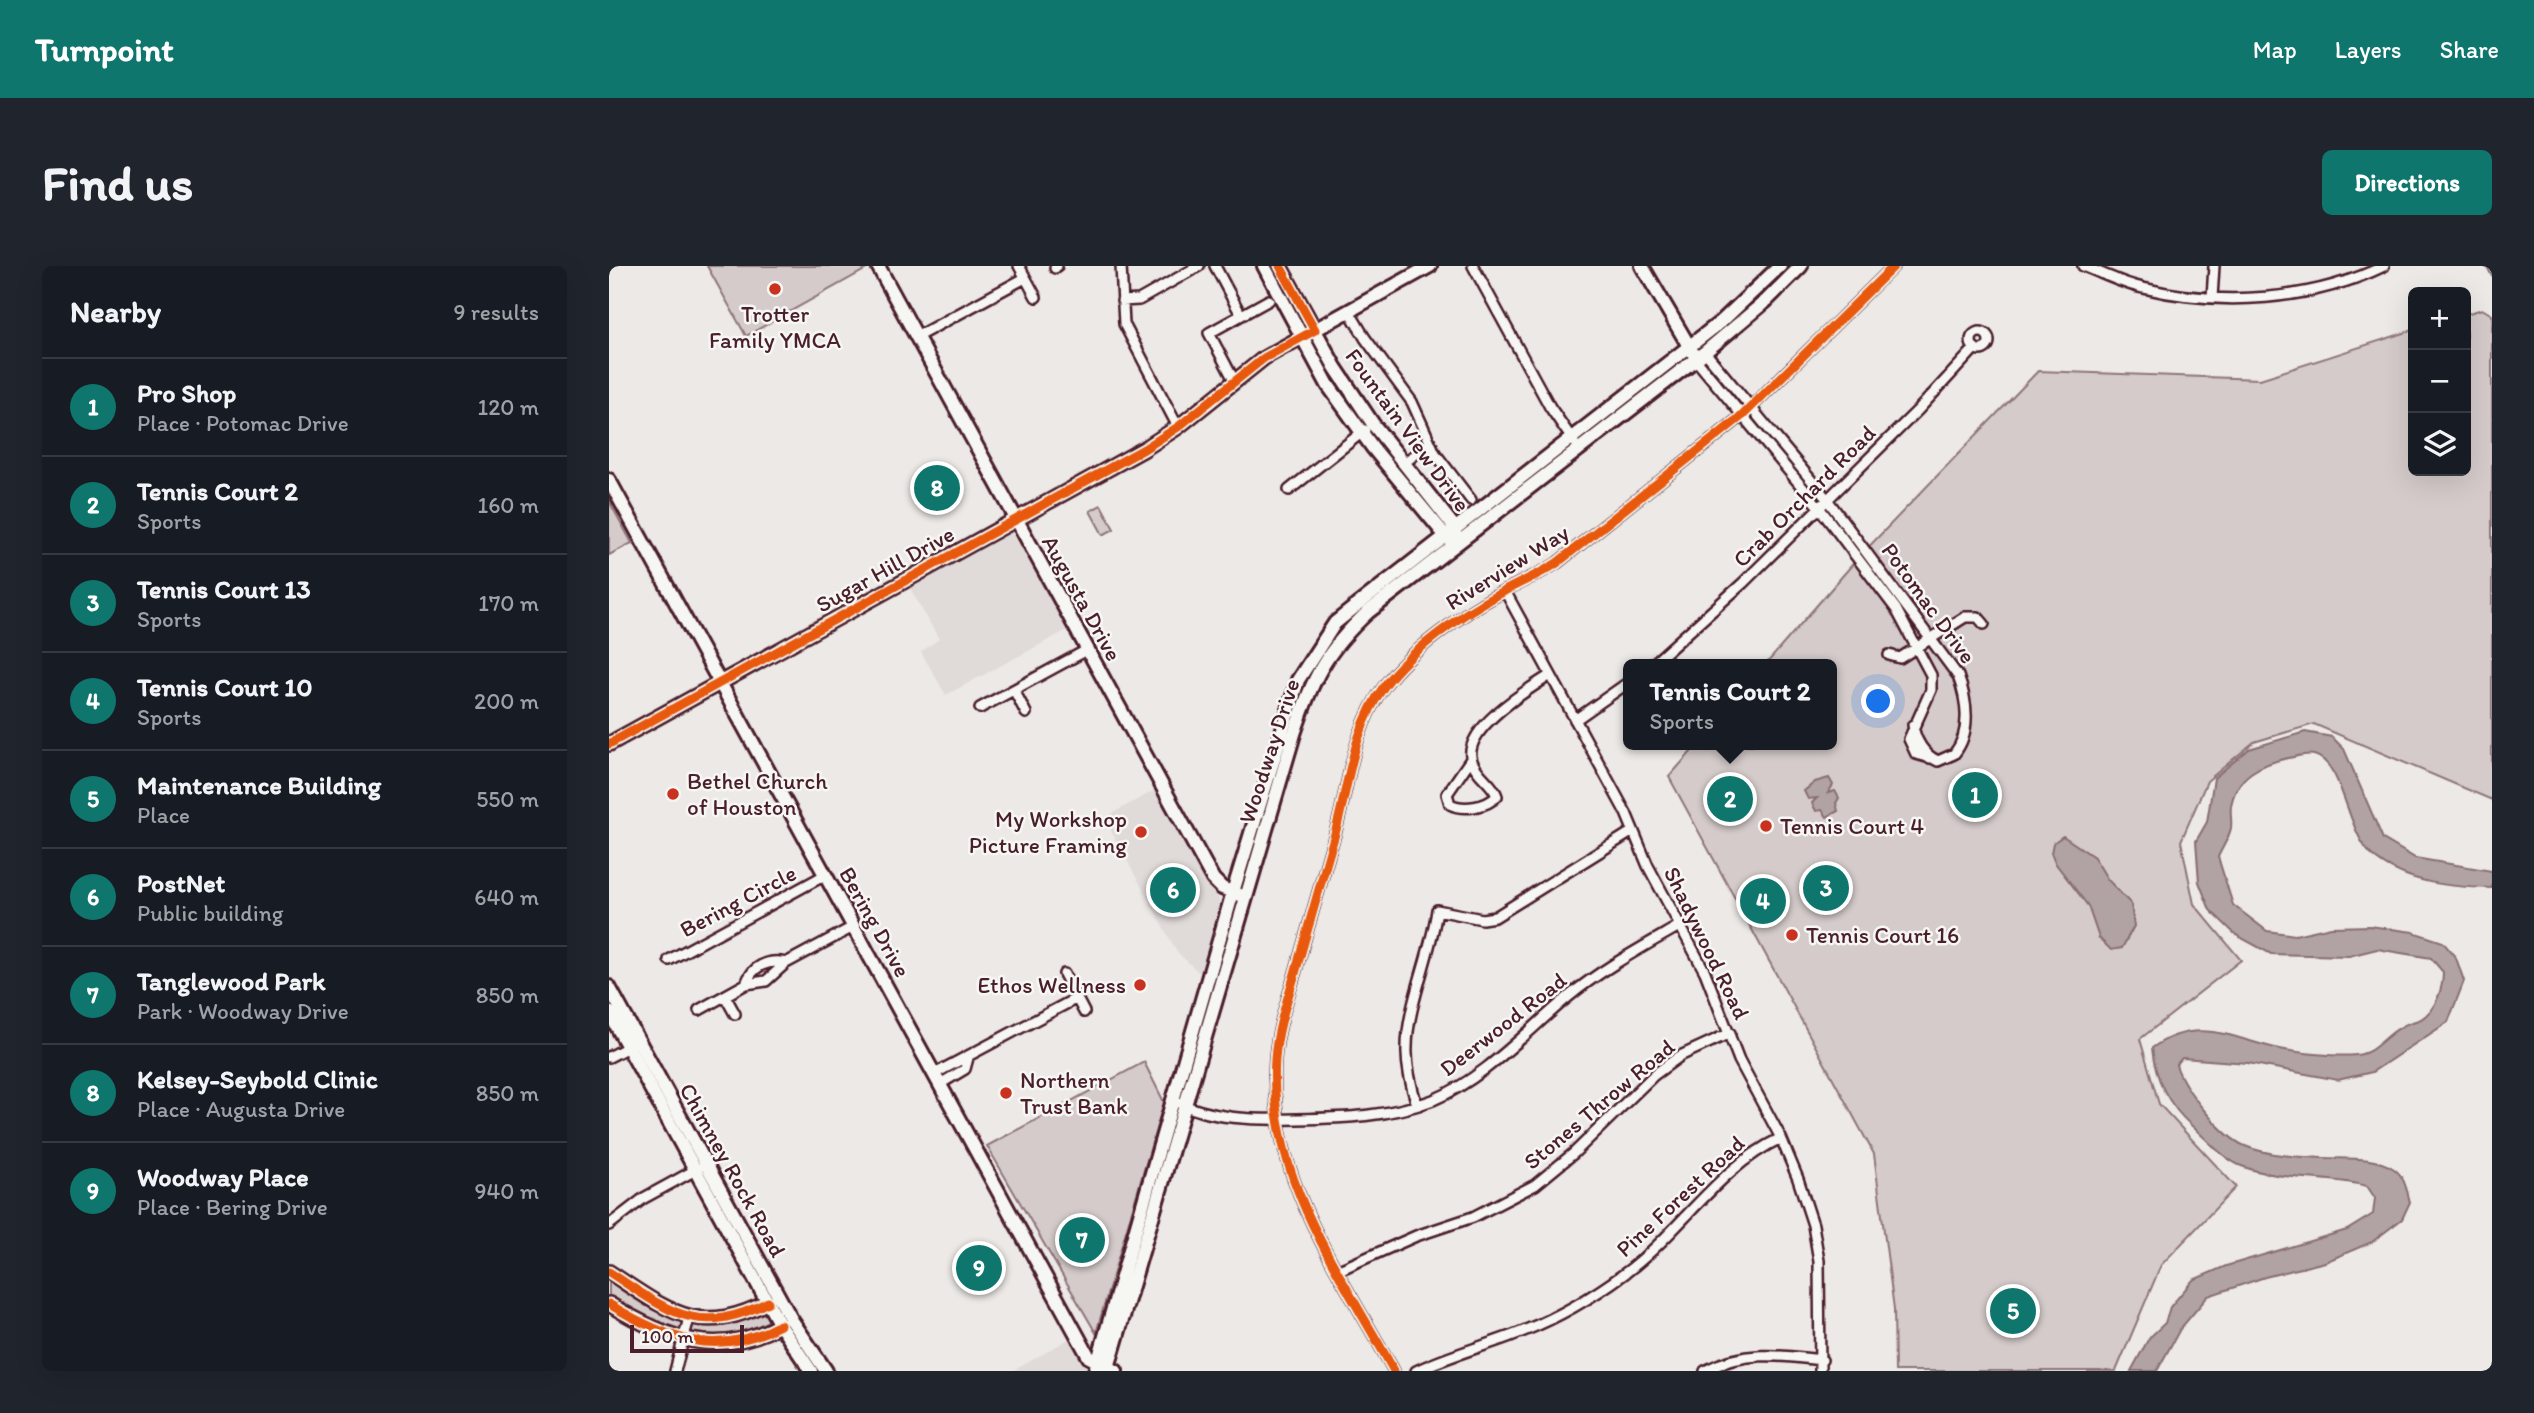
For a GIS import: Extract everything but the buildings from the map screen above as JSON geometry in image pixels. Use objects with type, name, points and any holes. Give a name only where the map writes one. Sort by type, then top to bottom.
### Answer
[{"type":"main road","name":"Augusta Drive","points":[[878,266],[1213,879],[1239,895]]},
{"type":"main road","name":"Fountain View Drive","points":[[1264,266],[1328,385],[1361,433],[1444,537],[1456,543]]},
{"type":"main road","name":"Fountain View Drive","points":[[1280,266],[1315,330],[1373,424],[1455,528],[1456,543]]},
{"type":"main road","name":"Sugar Hill Drive","points":[[609,744],[1144,450],[1178,427],[1264,358],[1430,266]]},
{"type":"main road","name":"Potomac Drive","points":[[1642,266],[1691,345],[1701,356]]},
{"type":"main road","name":"Woodway Drive","points":[[1365,607],[1456,543],[1753,295],[1780,266]]},
{"type":"main road","name":"Woodway Drive","points":[[1105,1369],[1186,1107],[1211,994],[1271,786],[1310,686],[1329,653],[1365,607],[1444,537],[1701,356],[1767,300],[1799,266]]},
{"type":"main road","name":"Bering Drive","points":[[609,480],[1089,1357],[1105,1369]]},
{"type":"main road","name":"Chimney Rock Road","points":[[609,987],[633,1044],[811,1371]]},
{"type":"main road","name":"Woodway Drive","points":[[1105,1369],[1141,1211],[1173,1100],[1211,994]]},
{"type":"main road","name":"Chimney Rock Road","points":[[609,1012],[633,1044]]},
{"type":"main road","points":[[1150,1180],[1164,1183]]},
{"type":"main road","points":[[1141,1211],[1154,1214]]},
{"type":"main road","points":[[609,1272],[663,1307],[689,1318],[729,1317],[773,1299]]},
{"type":"main road","points":[[609,1304],[637,1322],[684,1340],[733,1342],[785,1322]]},
{"type":"main road","name":"Chimney Rock Road","points":[[785,1322],[826,1371]]},
{"type":"street","points":[[1019,266],[1036,297]]},
{"type":"street","points":[[1121,266],[1124,324],[1130,340],[1178,427]]},
{"type":"street","points":[[1122,301],[1139,300],[1199,266]]},
{"type":"street","points":[[1215,266],[1241,315]]},
{"type":"street","points":[[1473,266],[1550,407],[1575,444]]},
{"type":"street","name":"Riverview Way","points":[[1394,1371],[1291,1177],[1276,1120],[1275,1058],[1279,1027],[1345,799],[1351,760],[1362,725],[1386,684],[1410,660],[1448,628],[1504,591],[1535,579],[1557,563],[1743,415],[1894,266]]},
{"type":"street","points":[[2083,266],[2142,288],[2212,298],[2273,296],[2326,288],[2384,266]]},
{"type":"street","points":[[2212,298],[2214,266]]},
{"type":"street","points":[[916,337],[1025,278]]},
{"type":"street","points":[[1235,382],[1209,333],[1269,300]]},
{"type":"street","points":[[1349,311],[1365,338],[1412,402],[1430,443],[1471,500]]},
{"type":"street","name":"Crab Orchard Road","points":[[1659,659],[1743,583],[1918,410],[1975,348]]},
{"type":"street","name":"Potomac Drive","points":[[1701,356],[1751,407],[1826,498],[1934,638],[1958,676],[1966,710],[1964,733],[1958,750],[1944,760],[1930,758],[1914,733],[1913,725],[1930,690],[1931,675],[1896,609],[1818,506],[1743,415],[1701,356]]},
{"type":"street","points":[[1289,490],[1373,424]]},
{"type":"street","points":[[1404,463],[1430,443]]},
{"type":"street","name":"Shadywood Road","points":[[1504,591],[1633,831],[1679,926],[1705,972],[1739,1060],[1781,1138],[1809,1213],[1819,1261],[1820,1371]]},
{"type":"street","points":[[1889,654],[1900,658],[1965,617],[1978,617],[1984,624],[1979,627],[1969,622],[1934,638]]},
{"type":"street","points":[[980,708],[1087,650]]},
{"type":"street","points":[[1471,759],[1447,794],[1450,804],[1459,808],[1486,803],[1497,796],[1480,777],[1471,759],[1471,750],[1479,733],[1516,698],[1549,676]]},
{"type":"street","points":[[1574,720],[1623,685]]},
{"type":"street","points":[[1014,690],[1026,713]]},
{"type":"street","points":[[1417,1105],[1408,1067],[1408,1030],[1433,938],[1437,910],[1482,919],[1495,917],[1633,831]]},
{"type":"street","name":"Bering Circle","points":[[669,960],[825,876]]},
{"type":"street","name":"Deerwood Road","points":[[1173,1100],[1186,1107],[1231,1117],[1276,1120],[1356,1117],[1417,1105],[1470,1079],[1583,985],[1679,926]]},
{"type":"street","points":[[699,1010],[746,984],[767,981],[786,963],[853,927]]},
{"type":"street","points":[[746,984],[752,973],[764,964],[786,963]]},
{"type":"street","points":[[1064,974],[1084,1012]]},
{"type":"street","points":[[725,996],[735,1014]]},
{"type":"street","points":[[937,1079],[965,1069],[968,1058],[1077,998]]},
{"type":"street","name":"Stones Throw Road","points":[[1339,1270],[1416,1236],[1473,1217],[1535,1185],[1574,1153],[1654,1075],[1680,1056],[1730,1033]]},
{"type":"street","points":[[609,1057],[633,1044]]},
{"type":"street","name":"Pine Forest Road","points":[[1416,1371],[1528,1330],[1582,1303],[1656,1249],[1737,1166],[1761,1147],[1781,1138]]},
{"type":"street","points":[[609,1225],[643,1198],[701,1167]]},
{"type":"street","points":[[675,1371],[689,1318]]},
{"type":"street","points":[[1705,1371],[1724,1361],[1747,1354],[1822,1360]]},
{"type":"shaded area","name":"Trotter Family YMCA","points":[[707,266],[867,266],[868,268],[746,336]]},
{"type":"shaded area","points":[[2482,309],[2492,315],[2492,800],[2314,724],[2254,742],[2207,781],[2181,841],[2194,904],[2241,960],[2140,1039],[2159,1104],[2236,1187],[2161,1265],[2116,1371],[1895,1371],[1894,1309],[1874,1154],[1669,777],[1693,750],[1837,750],[1837,659],[1770,659],[1858,558],[2038,371],[2260,379],[2408,332],[2408,476],[2471,476],[2471,312]]},
{"type":"shaded area","points":[[609,501],[632,543],[609,555]]},
{"type":"shaded area","points":[[1101,505],[1114,529],[1103,535],[1090,511]]},
{"type":"shaded area","points":[[1011,526],[1069,629],[946,695],[921,652],[939,639],[907,583]]},
{"type":"shaded area","points":[[2305,732],[2332,737],[2344,749],[2383,839],[2415,858],[2492,871],[2492,888],[2461,887],[2416,879],[2375,858],[2365,848],[2358,834],[2333,771],[2324,761],[2308,754],[2259,768],[2238,787],[2231,806],[2230,832],[2218,857],[2233,905],[2267,931],[2295,935],[2331,927],[2370,926],[2413,932],[2443,942],[2456,958],[2464,981],[2448,1022],[2372,1072],[2338,1080],[2248,1063],[2182,1058],[2176,1065],[2205,1111],[2235,1141],[2274,1154],[2378,1162],[2394,1169],[2400,1175],[2410,1202],[2402,1219],[2372,1242],[2325,1262],[2265,1277],[2208,1296],[2180,1329],[2157,1371],[2131,1371],[2149,1338],[2165,1323],[2170,1307],[2193,1280],[2226,1266],[2347,1230],[2373,1214],[2375,1198],[2367,1186],[2270,1174],[2239,1165],[2227,1158],[2184,1119],[2170,1101],[2156,1071],[2152,1048],[2168,1038],[2200,1031],[2215,1032],[2297,1052],[2363,1054],[2406,1024],[2426,1015],[2435,1004],[2442,985],[2443,972],[2431,958],[2377,949],[2349,956],[2271,954],[2236,935],[2210,910],[2199,882],[2196,841],[2207,822],[2214,778],[2249,749]]},
{"type":"shaded area","points":[[1829,778],[1833,785],[1828,793],[1835,791],[1839,798],[1836,803],[1838,811],[1827,817],[1822,810],[1816,811],[1812,803],[1817,798],[1808,799],[1804,791],[1815,782]]},
{"type":"shaded area","points":[[1157,789],[1221,904],[1201,974],[1177,952],[1104,818]]},
{"type":"shaded area","points":[[2063,836],[2094,857],[2108,880],[2131,904],[2134,926],[2122,948],[2111,950],[2099,938],[2088,906],[2056,864],[2051,853],[2053,843]]},
{"type":"shaded area","points":[[1144,1062],[1164,1102],[1096,1333],[987,1146]]},
{"type":"shaded area","points":[[609,1276],[685,1320],[768,1305],[775,1318],[737,1336],[688,1339],[609,1301]]},
{"type":"shaded area","points":[[1071,1338],[1088,1371],[1013,1371]]},
{"type":"waterway","points":[[2487,266],[2492,276]]},
{"type":"cycle path","points":[[609,744],[1144,449],[1178,427],[1264,358],[1315,330],[1280,266]]},
{"type":"cycle path","points":[[1394,1371],[1331,1261],[1295,1184],[1283,1143],[1276,1102],[1275,1059],[1280,1028],[1364,722],[1385,685],[1423,646],[1471,611],[1557,563],[1743,415],[1894,266]]},
{"type":"cycle path","points":[[609,1272],[667,1308],[702,1319],[743,1313],[768,1302]]},
{"type":"cycle path","points":[[609,1304],[672,1335],[713,1343],[735,1341],[780,1325]]},
{"type":"place","name":"Trotter Family YMCA","points":[[775,289]]},
{"type":"place","name":"Kelsey-Seybold Clinic","points":[[937,488]]},
{"type":"place","name":"Bethel Church of Houston","points":[[673,794]]},
{"type":"place","name":"Pro Shop","points":[[1975,795]]},
{"type":"place","name":"Tennis Court 2","points":[[1730,799]]},
{"type":"place","name":"Tennis Court 4","points":[[1766,826]]},
{"type":"place","name":"My Workshop Picture Framing","points":[[1141,832]]},
{"type":"place","name":"Tennis Court 13","points":[[1826,888]]},
{"type":"place","name":"PostNet","points":[[1173,890]]},
{"type":"place","name":"Tennis Court 10","points":[[1763,901]]},
{"type":"place","name":"Tennis Court 16","points":[[1792,935]]},
{"type":"place","name":"Ethos Wellness","points":[[1140,985]]},
{"type":"place","name":"Northern Trust Bank","points":[[1006,1093]]},
{"type":"place","name":"Tanglewood Park","points":[[1082,1240]]},
{"type":"place","name":"Woodway Place","points":[[979,1268]]},
{"type":"place","name":"Maintenance Building","points":[[2013,1311]]}]
